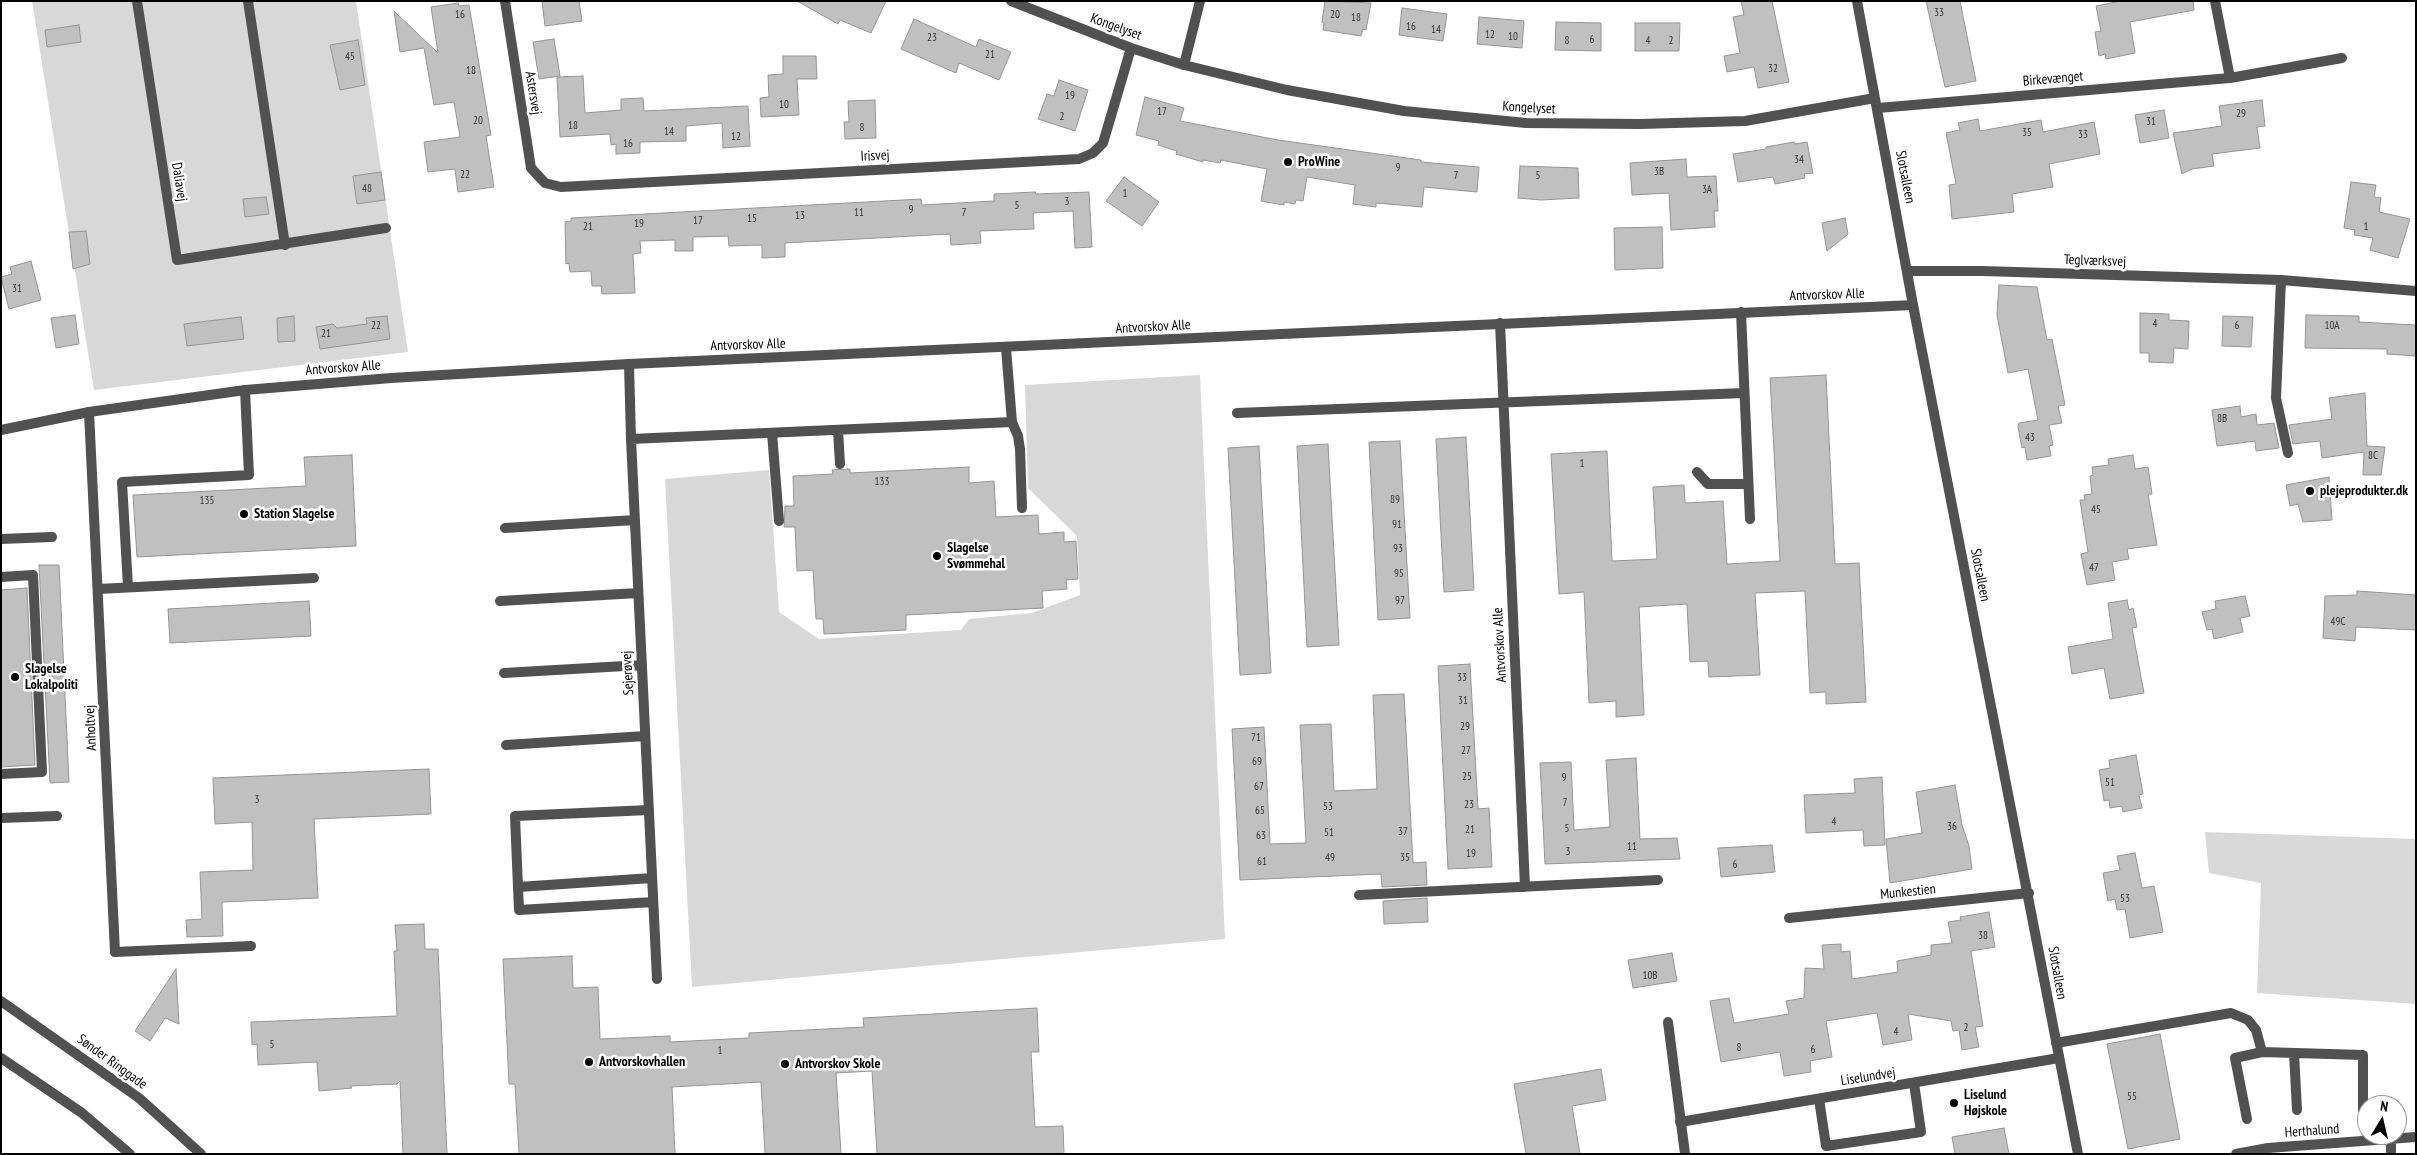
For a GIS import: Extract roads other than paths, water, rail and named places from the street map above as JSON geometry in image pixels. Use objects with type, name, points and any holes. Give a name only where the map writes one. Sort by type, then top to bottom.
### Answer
[{"type":"street","name":"Daliavej","points":[[137,1],[177,260],[285,245],[386,228]]},
{"type":"street","points":[[248,1],[285,245]]},
{"type":"street","name":"Astersvej","points":[[506,1],[531,168],[545,183]]},
{"type":"street","name":"Kongelyset","points":[[1010,1],[1131,48],[1184,65],[1288,90],[1394,109],[1526,123],[1640,124],[1745,121],[1876,103]]},
{"type":"street","points":[[1184,65],[1200,1]]},
{"type":"street","name":"Slotsalleen","points":[[1857,1],[1913,305],[2029,893],[2078,1154]]},
{"type":"street","points":[[2214,1],[2230,78]]},
{"type":"street","name":"Irisvej","points":[[545,183],[561,187],[1079,159],[1093,153],[1103,143],[1131,48]]},
{"type":"street","name":"Birkevænget","points":[[1876,103],[2230,78],[2342,58]]},
{"type":"street","name":"Teglværksvej","points":[[1908,270],[2281,280],[2416,291]]},
{"type":"street","points":[[2281,280],[2276,398],[2288,453]]},
{"type":"street","name":"Antvorskov Alle","points":[[1,430],[90,412],[245,390],[391,378],[629,364],[1913,305]]},
{"type":"street","points":[[1741,312],[1750,519]]},
{"type":"street","name":"Antvorskov Alle","points":[[1500,323],[1526,886]]},
{"type":"street","points":[[1006,348],[1012,422],[1020,449],[1022,508]]},
{"type":"street","name":"Sejerøvej","points":[[629,364],[634,520],[657,980]]},
{"type":"street","points":[[128,587],[122,482],[249,475],[245,390]]},
{"type":"street","points":[[1238,413],[1744,392]]},
{"type":"street","name":"Anholtvej","points":[[90,412],[115,952],[251,946]]},
{"type":"street","points":[[631,439],[1012,422]]},
{"type":"street","points":[[838,430],[840,464]]},
{"type":"street","points":[[772,433],[778,521]]},
{"type":"street","points":[[1697,472],[1708,484],[1748,484]]},
{"type":"street","points":[[505,528],[634,520]]},
{"type":"street","points":[[1,539],[52,537]]},
{"type":"street","points":[[1,577],[33,575],[42,772],[1,774]]},
{"type":"street","points":[[98,589],[314,578]]},
{"type":"street","points":[[500,601],[638,593]]},
{"type":"street","points":[[504,673],[642,665]]},
{"type":"street","points":[[506,745],[645,736]]},
{"type":"street","points":[[649,810],[515,816],[519,910],[653,902]]},
{"type":"street","points":[[1,818],[56,816]]},
{"type":"street","points":[[518,887],[652,878]]},
{"type":"street","points":[[1359,895],[1658,880]]},
{"type":"street","name":"Munkestien","points":[[1789,918],[2029,893]]},
{"type":"street","name":"Sønder Ringgade","points":[[1,1001],[139,1098],[201,1154]]},
{"type":"street","points":[[2056,1044],[2231,1013],[2248,1020],[2256,1030],[2262,1052]]},
{"type":"street","points":[[1668,1022],[1685,1154]]},
{"type":"street","points":[[2247,1119],[2235,1058],[2262,1052],[2364,1054],[2363,1095]]},
{"type":"street","points":[[2294,1053],[2298,1110]]},
{"type":"street","points":[[1,1058],[82,1113],[130,1154]]},
{"type":"street","name":"Liselundvej","points":[[1680,1122],[2059,1058]]},
{"type":"street","points":[[1819,1099],[1826,1146],[1921,1132],[1914,1083]]},
{"type":"street","name":"Herthalund","points":[[2236,1154],[2268,1148],[2357,1141]]},
{"type":"place","name":"ProWine","points":[[1288,162]]},
{"type":"place","name":"plejeprodukter.dk","points":[[2310,491]]},
{"type":"place","name":"Station Slagelse","points":[[244,514]]},
{"type":"place","name":"Slagelse Svømmehal","points":[[937,556]]},
{"type":"place","name":"Slagelse Lokalpoliti","points":[[15,677]]},
{"type":"place","name":"Antvorskovhallen","points":[[589,1062]]},
{"type":"place","name":"Antvorskov Skole","points":[[785,1064]]},
{"type":"place","name":"Liselund Højskole","points":[[1954,1103]]}]
